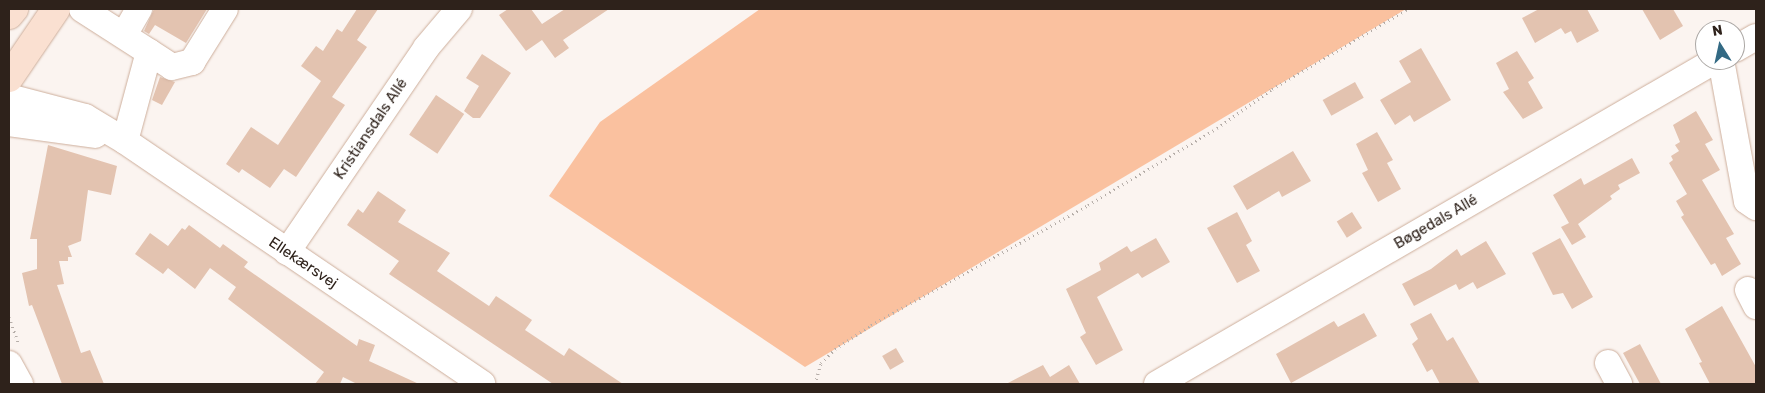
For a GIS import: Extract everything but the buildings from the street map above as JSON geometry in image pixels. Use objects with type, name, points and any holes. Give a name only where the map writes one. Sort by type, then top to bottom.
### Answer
[{"type":"main road","points":[[9,15],[14,9]]},
{"type":"main road","points":[[9,78],[56,9]]},
{"type":"street","points":[[82,9],[172,67],[192,62],[225,9]]},
{"type":"street","points":[[124,35],[139,9]]},
{"type":"street","name":"Kristiansdals Allé","points":[[287,252],[426,48],[459,9]]},
{"type":"street","points":[[1745,43],[1756,37]]},
{"type":"street","points":[[125,141],[148,52]]},
{"type":"street","name":"Bøgedals Allé","points":[[1157,384],[1699,70]]},
{"type":"street","points":[[1723,70],[1747,201],[1756,207]]},
{"type":"street","name":"Ellekærsvej","points":[[9,97],[84,117],[125,141],[482,384]]},
{"type":"street","name":"Ellekærsvej","points":[[9,123],[72,130],[125,141]]},
{"type":"street","points":[[9,364],[20,384]]},
{"type":"path","points":[[815,384],[821,363],[835,348],[871,325],[1088,205],[1217,128],[1272,89],[1408,9]]},
{"type":"shaded area","points":[[760,9],[1406,9],[805,367],[549,196],[600,122]]}]
